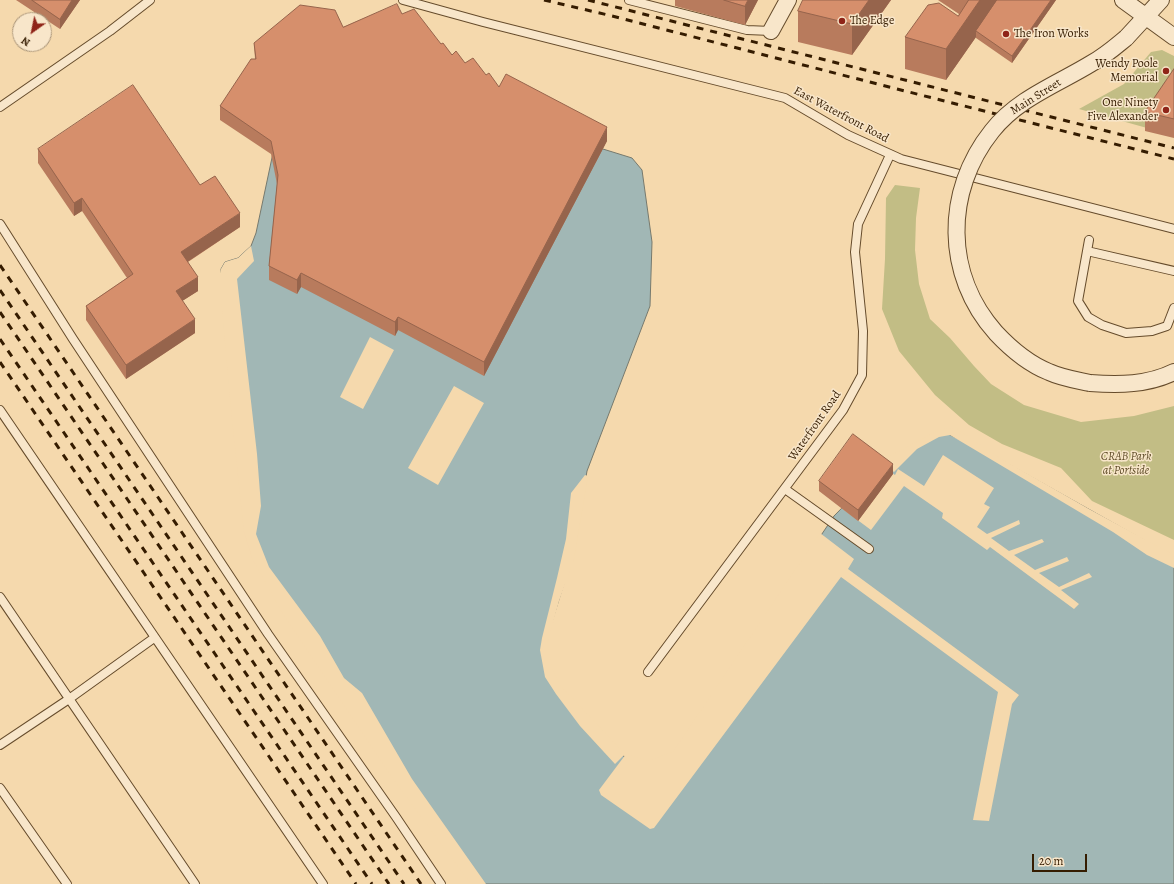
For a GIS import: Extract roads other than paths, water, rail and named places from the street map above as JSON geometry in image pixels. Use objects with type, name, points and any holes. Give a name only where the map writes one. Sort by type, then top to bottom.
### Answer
[{"type":"street","points":[[771,31],[788,0]]},
{"type":"street","points":[[1123,0],[1174,37]]},
{"type":"street","name":"Main Street","points":[[1161,0],[1126,38],[1110,52],[1029,99],[1012,111],[993,130],[974,160],[963,185],[957,213],[956,228],[962,275],[978,310],[1003,341],[1031,363],[1067,379],[1090,383],[1136,384],[1166,376],[1174,372]]},
{"type":"lane","points":[[0,107],[110,31],[150,0]]},
{"type":"lane","name":"East Waterfront Road","points":[[402,0],[483,22],[785,98],[848,135],[901,159],[1174,229]]},
{"type":"lane","points":[[629,0],[747,30],[771,31]]},
{"type":"lane","name":"Waterfront Road","points":[[648,672],[843,410],[862,376],[863,331],[855,252],[858,224],[890,155]]},
{"type":"lane","points":[[0,224],[73,339],[268,634],[441,884]]},
{"type":"lane","points":[[1089,240],[1078,302],[1088,317],[1102,325],[1126,333],[1152,331],[1167,326],[1174,308]]},
{"type":"lane","points":[[1087,251],[1174,271]]},
{"type":"lane","points":[[0,410],[323,884]]},
{"type":"lane","points":[[784,489],[868,549]]},
{"type":"lane","points":[[0,597],[196,884]]},
{"type":"lane","points":[[0,745],[154,638]]},
{"type":"lane","points":[[0,788],[67,884]]},
{"type":"water","points":[[325,63],[632,158],[642,170],[652,242],[650,306],[587,471],[572,558],[545,644],[550,669],[558,686],[623,756],[647,763],[674,754],[834,516],[891,458],[942,431],[994,456],[1174,557],[1174,884],[473,884],[253,557],[221,269],[225,262],[238,258],[251,246],[256,233],[280,120]]},
{"type":"railway","points":[[544,0],[1174,159]]},
{"type":"railway","points":[[588,0],[1174,148]]},
{"type":"railway","points":[[0,265],[421,884]]},
{"type":"railway","points":[[0,290],[404,884]]},
{"type":"railway","points":[[0,312],[389,884]]},
{"type":"railway","points":[[0,339],[372,884]]},
{"type":"railway","points":[[0,362],[356,884]]},
{"type":"place","name":"The Edge","points":[[842,21]]},
{"type":"place","name":"The Iron Works","points":[[1006,34]]},
{"type":"place","name":"Wendy Poole Memorial","points":[[1166,71]]},
{"type":"place","name":"One Ninety Five Alexander","points":[[1166,110]]},
{"type":"park label","name":"CRAB Park at Portside","points":[[1126,464]]}]
